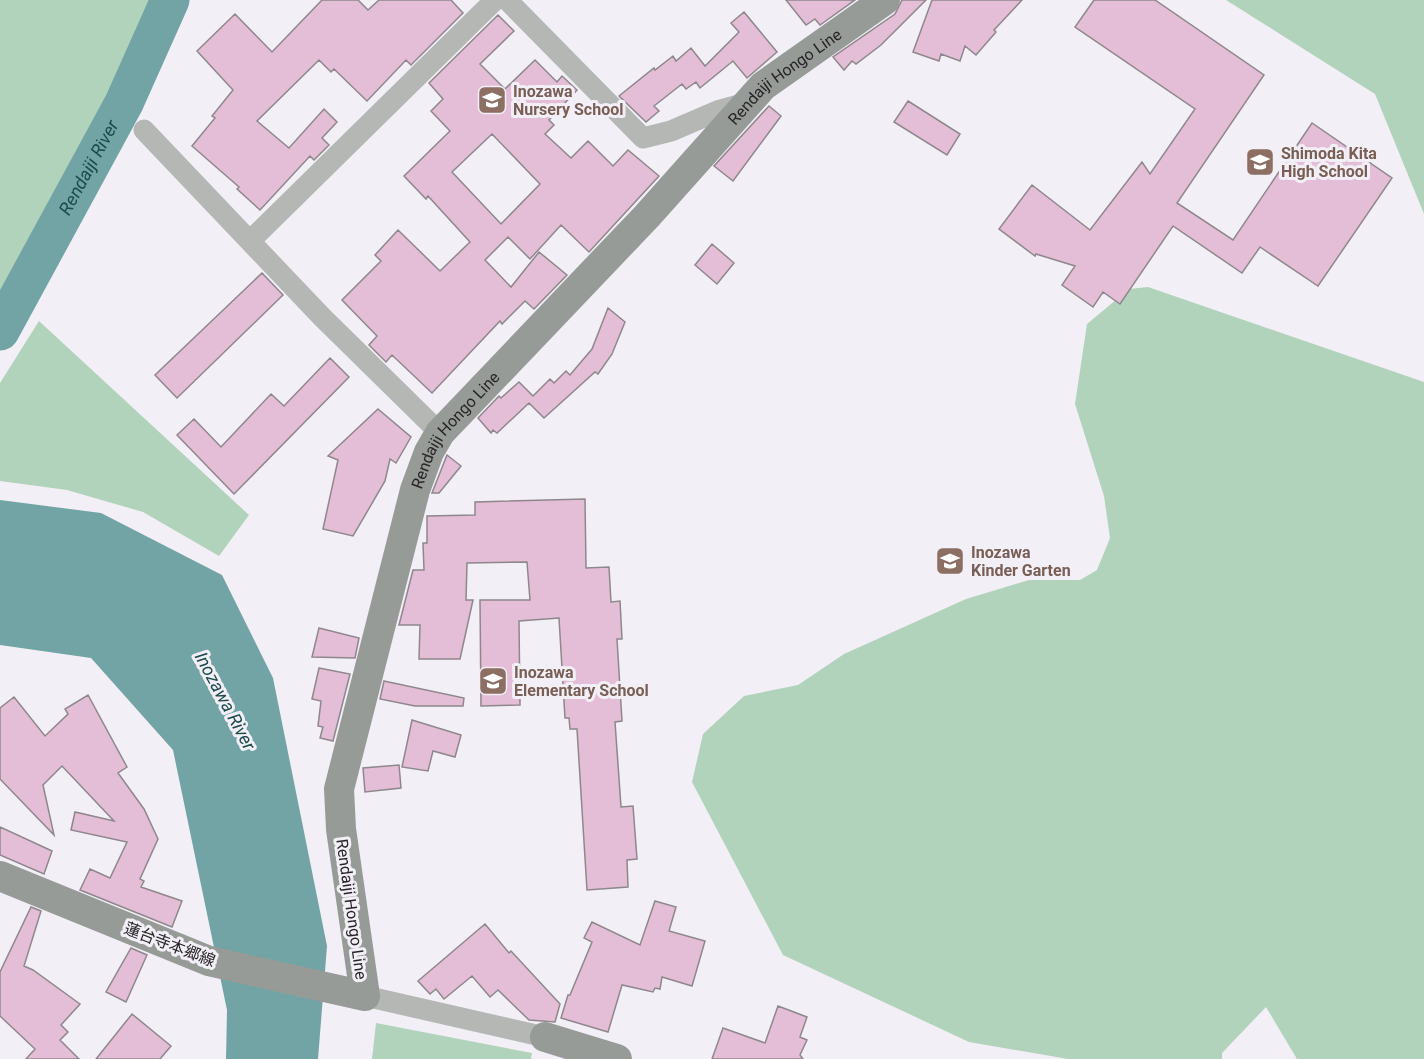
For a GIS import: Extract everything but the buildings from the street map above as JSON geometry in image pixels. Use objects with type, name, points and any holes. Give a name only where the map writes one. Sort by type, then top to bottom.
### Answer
[{"type":"main road","name":"Rendaiji Hongo Line","points":[[356,994],[339,789],[415,490],[429,452],[440,433],[639,224],[763,86],[885,0]]},
{"type":"main road","name":"蓮台寺本郷線","points":[[0,876],[209,961],[356,994]]},
{"type":"main road","points":[[545,1037],[617,1059]]},
{"type":"street","points":[[250,241],[495,0]]},
{"type":"street","points":[[507,0],[643,138],[671,131],[720,110],[749,102]]},
{"type":"street","points":[[144,130],[322,317],[440,433]]},
{"type":"street","points":[[356,994],[545,1037]]},
{"type":"green space","points":[[0,0],[161,0],[123,86],[0,310]]},
{"type":"green space","points":[[1226,0],[1424,0],[1424,214],[1375,94]]},
{"type":"green space","points":[[1148,287],[1424,382],[1424,1059],[1297,1059],[1266,1007],[1222,1053],[1222,1059],[1068,1059],[969,1042],[783,955],[692,782],[703,734],[744,696],[798,685],[844,654],[966,599],[1029,580],[1080,580],[1097,570],[1110,538],[1104,496],[1075,404],[1087,324],[1129,289]]},
{"type":"green space","points":[[39,321],[249,515],[219,556],[143,512],[67,490],[0,481],[0,383]]},
{"type":"green space","points":[[376,1023],[532,1053],[531,1059],[372,1059]]},
{"type":"water","name":"Inozawa River","points":[[0,500],[101,513],[222,575],[273,678],[327,946],[318,1059],[226,1059],[227,1010],[173,750],[91,658],[0,645]]},
{"type":"waterway","name":"Rendaiji River","points":[[0,331],[124,103],[170,0]]},
{"type":"place","name":"Inozawa Nursery School","points":[[492,100]]},
{"type":"place","name":"Shimoda Kita High School","points":[[1260,162]]},
{"type":"place","name":"Inozawa Kinder Garten","points":[[950,561]]},
{"type":"place","name":"Inozawa Elementary School","points":[[493,681]]}]
